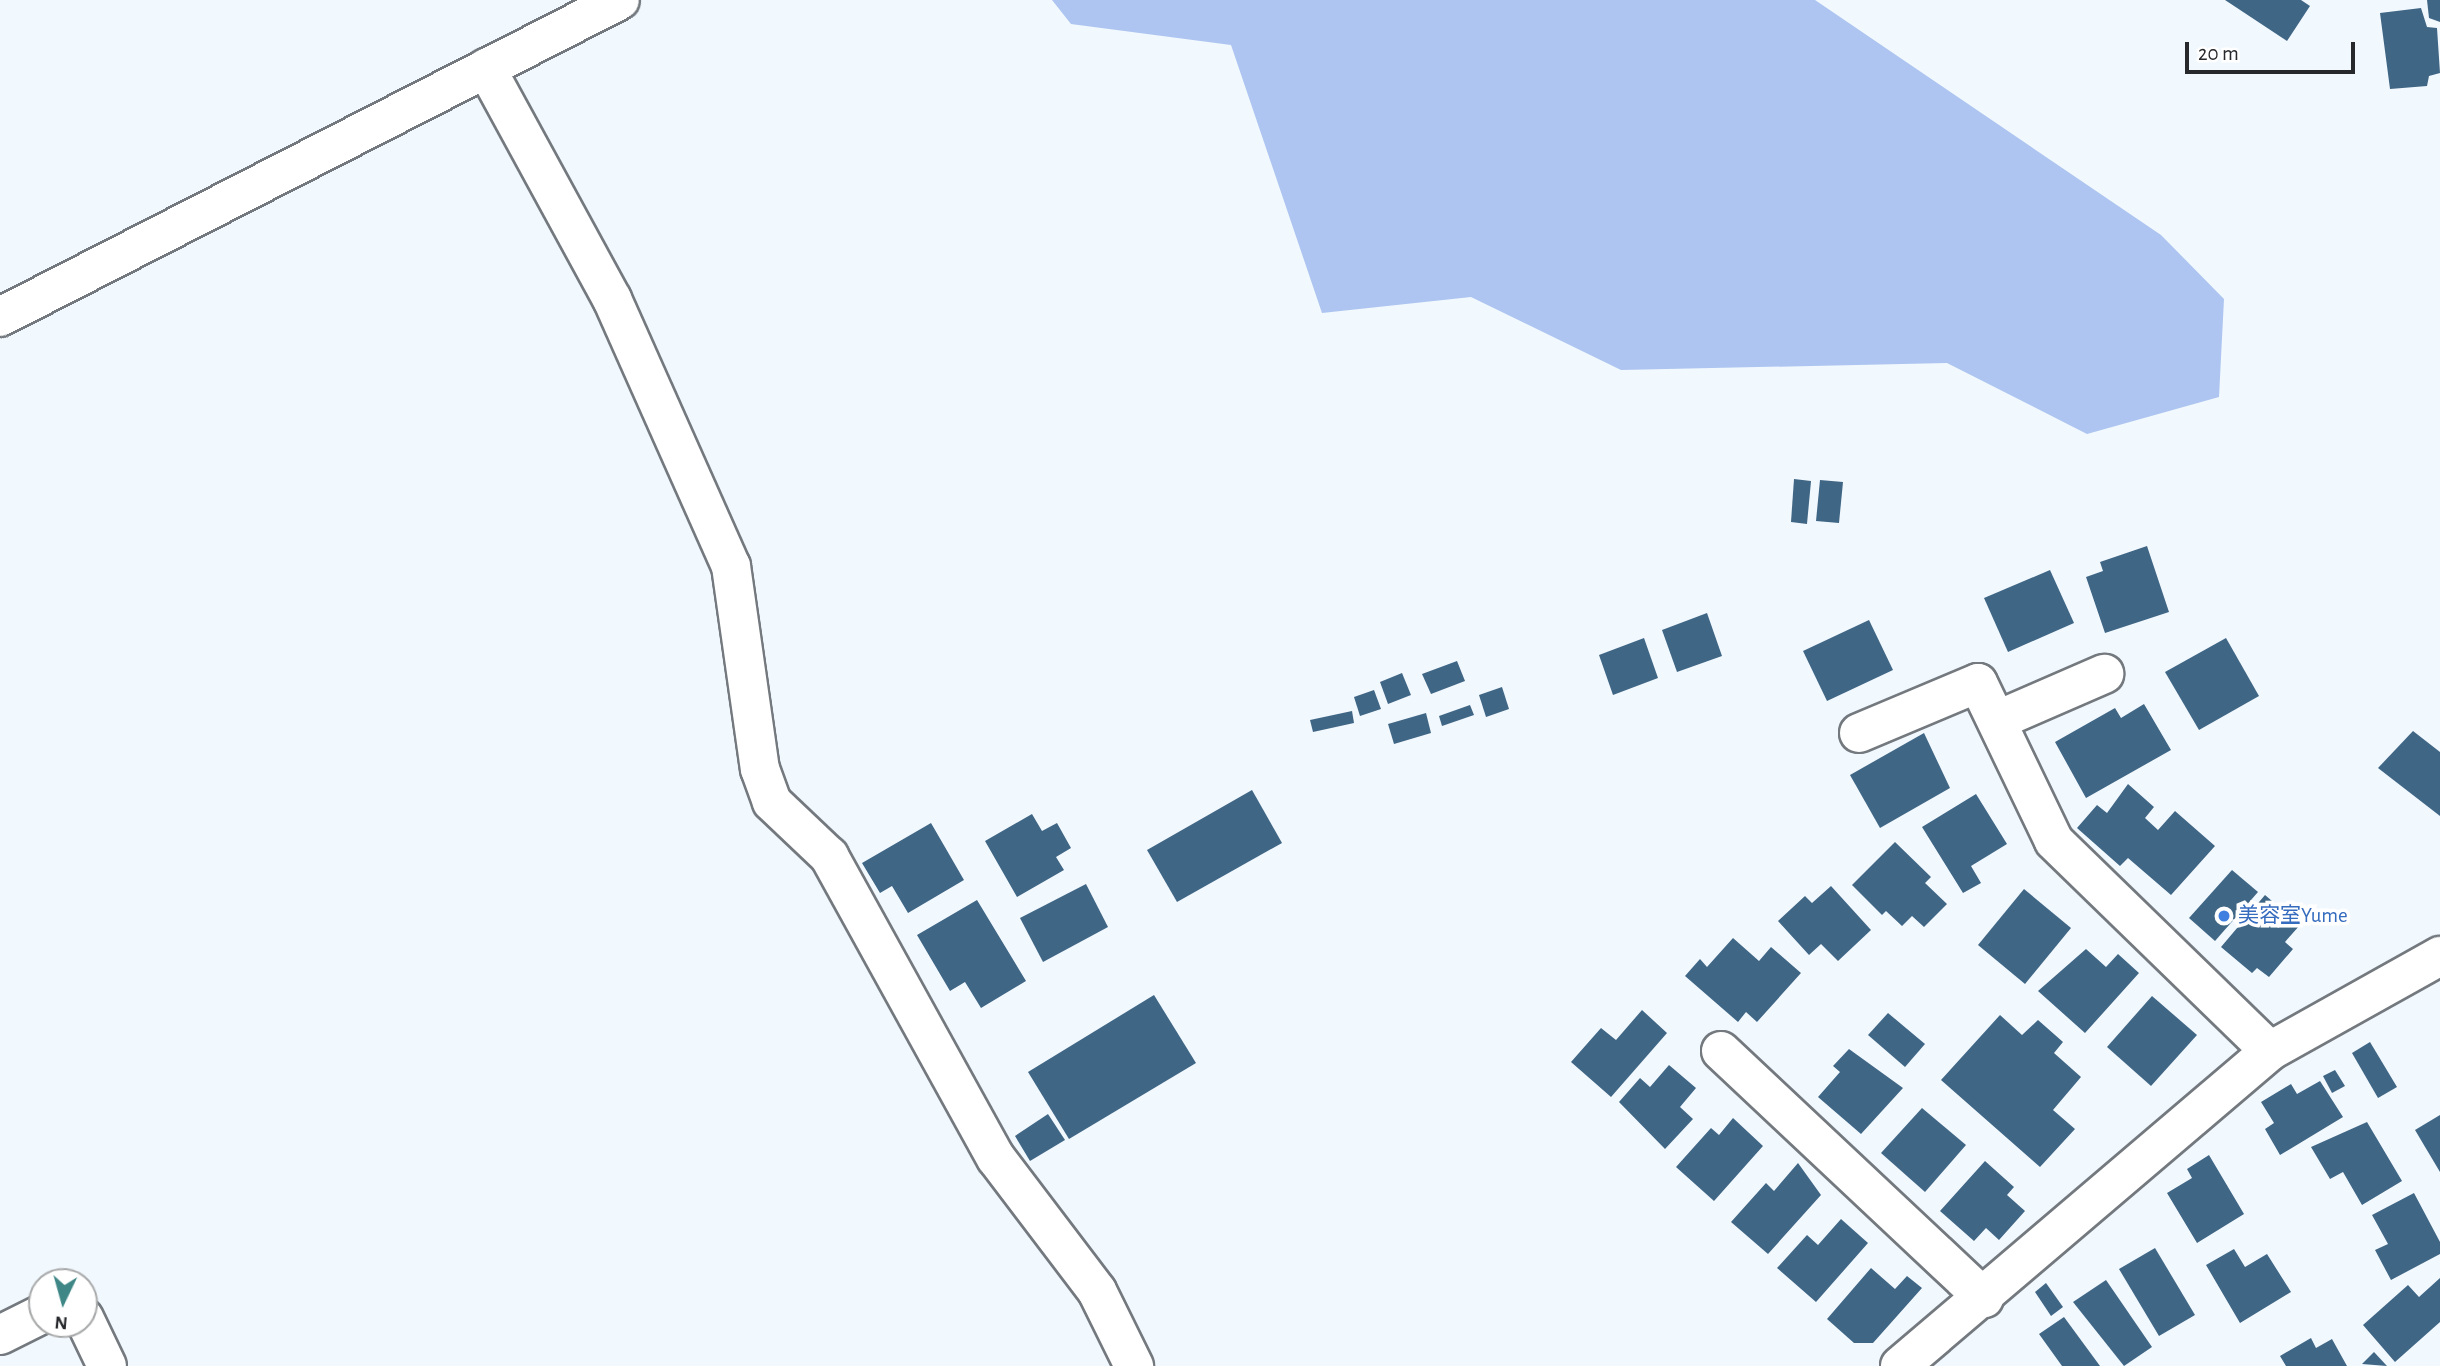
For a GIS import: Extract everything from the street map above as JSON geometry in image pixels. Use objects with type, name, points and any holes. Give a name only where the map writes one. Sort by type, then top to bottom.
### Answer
[{"type":"street","points":[[0,317],[620,0]]},
{"type":"street","points":[[486,68],[612,299],[730,566],[760,769],[772,802],[829,856],[996,1157],[1097,1292],[1134,1366]]},
{"type":"street","points":[[1998,720],[2104,674]]},
{"type":"street","points":[[1859,733],[1979,683],[2054,841],[2270,1051]]},
{"type":"street","points":[[1900,1366],[1984,1298],[2270,1051],[2440,956]]},
{"type":"street","points":[[1721,1051],[1984,1298]]},
{"type":"street","points":[[0,1335],[28,1321]]},
{"type":"street","points":[[94,1338],[107,1366]]},
{"type":"water","points":[[1052,0],[1815,0],[2161,235],[2224,299],[2219,397],[2087,434],[1947,363],[1621,370],[1471,297],[1322,313],[1231,45],[1071,24]]},
{"type":"building","points":[[2225,0],[2301,0],[2310,6],[2287,41]]},
{"type":"building","points":[[2427,0],[2440,0],[2440,22],[2429,18]]},
{"type":"building","points":[[2421,8],[2427,27],[2437,28],[2440,73],[2429,76],[2427,86],[2390,89],[2380,13]]},
{"type":"building","points":[[1794,479],[1811,481],[1807,524],[1791,522]]},
{"type":"building","points":[[1820,480],[1843,482],[1839,523],[1816,521]]},
{"type":"building","points":[[2147,546],[2169,612],[2105,633],[2086,577],[2103,571],[2100,562]]},
{"type":"building","points":[[2050,570],[2074,623],[2008,652],[1984,598]]},
{"type":"building","points":[[1707,613],[1722,656],[1677,672],[1662,630]]},
{"type":"building","points":[[1869,620],[1893,670],[1827,701],[1803,651]]},
{"type":"building","points":[[1644,638],[1658,678],[1613,695],[1599,655]]},
{"type":"building","points":[[2226,638],[2259,696],[2199,730],[2165,672]]},
{"type":"building","points":[[1457,661],[1465,681],[1431,694],[1422,674]]},
{"type":"building","points":[[1402,673],[1411,695],[1388,704],[1380,682]]},
{"type":"building","points":[[1502,687],[1509,709],[1486,717],[1479,695]]},
{"type":"building","points":[[1374,690],[1381,709],[1360,716],[1354,697]]},
{"type":"building","points":[[2144,704],[2171,750],[2086,798],[2055,742],[2115,708],[2121,718]]},
{"type":"building","points":[[1470,705],[1474,715],[1442,726],[1439,716]]},
{"type":"building","points":[[1352,711],[1354,723],[1313,732],[1310,720]]},
{"type":"building","points":[[1426,713],[1431,733],[1394,744],[1388,724]]},
{"type":"building","points":[[2413,731],[2440,752],[2440,816],[2378,768]]},
{"type":"building","points":[[1924,733],[1950,788],[1880,828],[1850,775]]},
{"type":"building","points":[[2128,784],[2154,807],[2145,818],[2158,830],[2175,811],[2215,846],[2171,895],[2128,858],[2120,866],[2077,828],[2097,805],[2107,813]]},
{"type":"building","points":[[1252,790],[1282,843],[1177,902],[1147,850]]},
{"type":"building","points":[[1976,794],[2007,844],[1971,866],[1981,883],[1963,893],[1922,827]]},
{"type":"building","points":[[1032,814],[1042,831],[1057,823],[1071,848],[1056,857],[1064,870],[1017,897],[985,841]]},
{"type":"building","points":[[931,823],[964,880],[908,913],[892,886],[880,893],[862,863]]},
{"type":"building","points":[[1895,842],[1931,877],[1925,883],[1947,904],[1924,927],[1912,916],[1902,926],[1886,911],[1882,915],[1852,885]]},
{"type":"building","points":[[2232,870],[2258,892],[2215,941],[2189,918]]},
{"type":"building","points":[[1086,884],[1108,927],[1043,962],[1020,918]]},
{"type":"building","points":[[1831,886],[1871,930],[1838,961],[1821,944],[1809,955],[1778,921],[1805,896],[1812,903]]},
{"type":"building","points":[[2024,889],[2071,928],[2025,984],[1978,945]]},
{"type":"building","points":[[2265,895],[2300,925],[2285,942],[2293,949],[2269,977],[2257,968],[2252,973],[2221,947]]},
{"type":"building","points":[[977,900],[1026,981],[981,1008],[965,982],[950,991],[917,935]]},
{"type":"building","points":[[1733,938],[1759,961],[1771,947],[1801,973],[1757,1022],[1746,1012],[1738,1022],[1685,976],[1700,959],[1707,967]]},
{"type":"building","points":[[2086,949],[2106,967],[2118,954],[2139,973],[2085,1033],[2038,991]]},
{"type":"building","points":[[1154,995],[1196,1063],[1069,1139],[1028,1072]]},
{"type":"building","points":[[2152,996],[2197,1035],[2151,1086],[2107,1047]]},
{"type":"building","points":[[1642,1010],[1667,1033],[1611,1097],[1571,1062],[1601,1028],[1616,1040]]},
{"type":"building","points":[[1888,1013],[1925,1044],[1905,1067],[1868,1035]]},
{"type":"building","points":[[2000,1015],[2022,1035],[2038,1020],[2063,1042],[2054,1053],[2081,1077],[2053,1110],[2075,1129],[2040,1167],[1941,1080]]},
{"type":"building","points":[[2370,1042],[2397,1087],[2378,1098],[2352,1053]]},
{"type":"building","points":[[1849,1049],[1903,1088],[1861,1134],[1818,1097],[1840,1072],[1833,1066]]},
{"type":"building","points":[[1669,1065],[1696,1088],[1680,1107],[1693,1119],[1665,1149],[1619,1102],[1640,1078],[1650,1087]]},
{"type":"building","points":[[2335,1070],[2345,1086],[2332,1093],[2323,1076]]},
{"type":"building","points":[[2320,1081],[2343,1117],[2280,1155],[2265,1129],[2274,1123],[2261,1102],[2291,1084],[2297,1094]]},
{"type":"building","points":[[1922,1108],[1966,1145],[1925,1192],[1881,1153]]},
{"type":"building","points":[[1048,1114],[1065,1140],[1030,1161],[1015,1136]]},
{"type":"building","points":[[2440,1115],[2440,1172],[2415,1130]]},
{"type":"building","points":[[1733,1118],[1763,1146],[1714,1201],[1676,1167],[1711,1128],[1719,1135]]},
{"type":"building","points":[[2367,1122],[2402,1181],[2362,1205],[2343,1172],[2330,1179],[2311,1147]]},
{"type":"building","points":[[2209,1155],[2244,1214],[2197,1243],[2167,1193],[2192,1178],[2187,1169]]},
{"type":"building","points":[[1985,1161],[2014,1187],[2007,1195],[2025,1211],[1999,1240],[1986,1228],[1974,1241],[1940,1211]]},
{"type":"building","points":[[1798,1163],[1821,1195],[1768,1254],[1731,1222],[1766,1183],[1774,1191]]},
{"type":"building","points":[[2414,1193],[2440,1242],[2440,1254],[2391,1280],[2375,1250],[2388,1244],[2372,1215]]},
{"type":"building","points":[[1841,1219],[1868,1243],[1816,1302],[1777,1268],[1807,1235],[1818,1245]]},
{"type":"building","points":[[2155,1248],[2195,1315],[2159,1336],[2119,1269]]},
{"type":"building","points":[[2234,1249],[2245,1267],[2267,1254],[2291,1292],[2240,1323],[2206,1265]]},
{"type":"building","points":[[1871,1268],[1895,1289],[1907,1276],[1922,1288],[1873,1343],[1854,1343],[1827,1319]]},
{"type":"building","points":[[2440,1278],[2440,1322],[2395,1362],[2363,1325],[2408,1285],[2419,1297]]},
{"type":"building","points":[[2106,1280],[2152,1347],[2124,1366],[2073,1302]]},
{"type":"building","points":[[2046,1283],[2063,1307],[2051,1316],[2035,1292]]},
{"type":"building","points":[[2064,1317],[2100,1366],[2062,1366],[2039,1334]]},
{"type":"building","points":[[2311,1338],[2316,1348],[2332,1339],[2347,1366],[2286,1366],[2280,1356]]},
{"type":"building","points":[[2374,1352],[2387,1366],[2362,1364]]},
{"type":"place","name":"美容室Yume","points":[[2224,916]]}]
